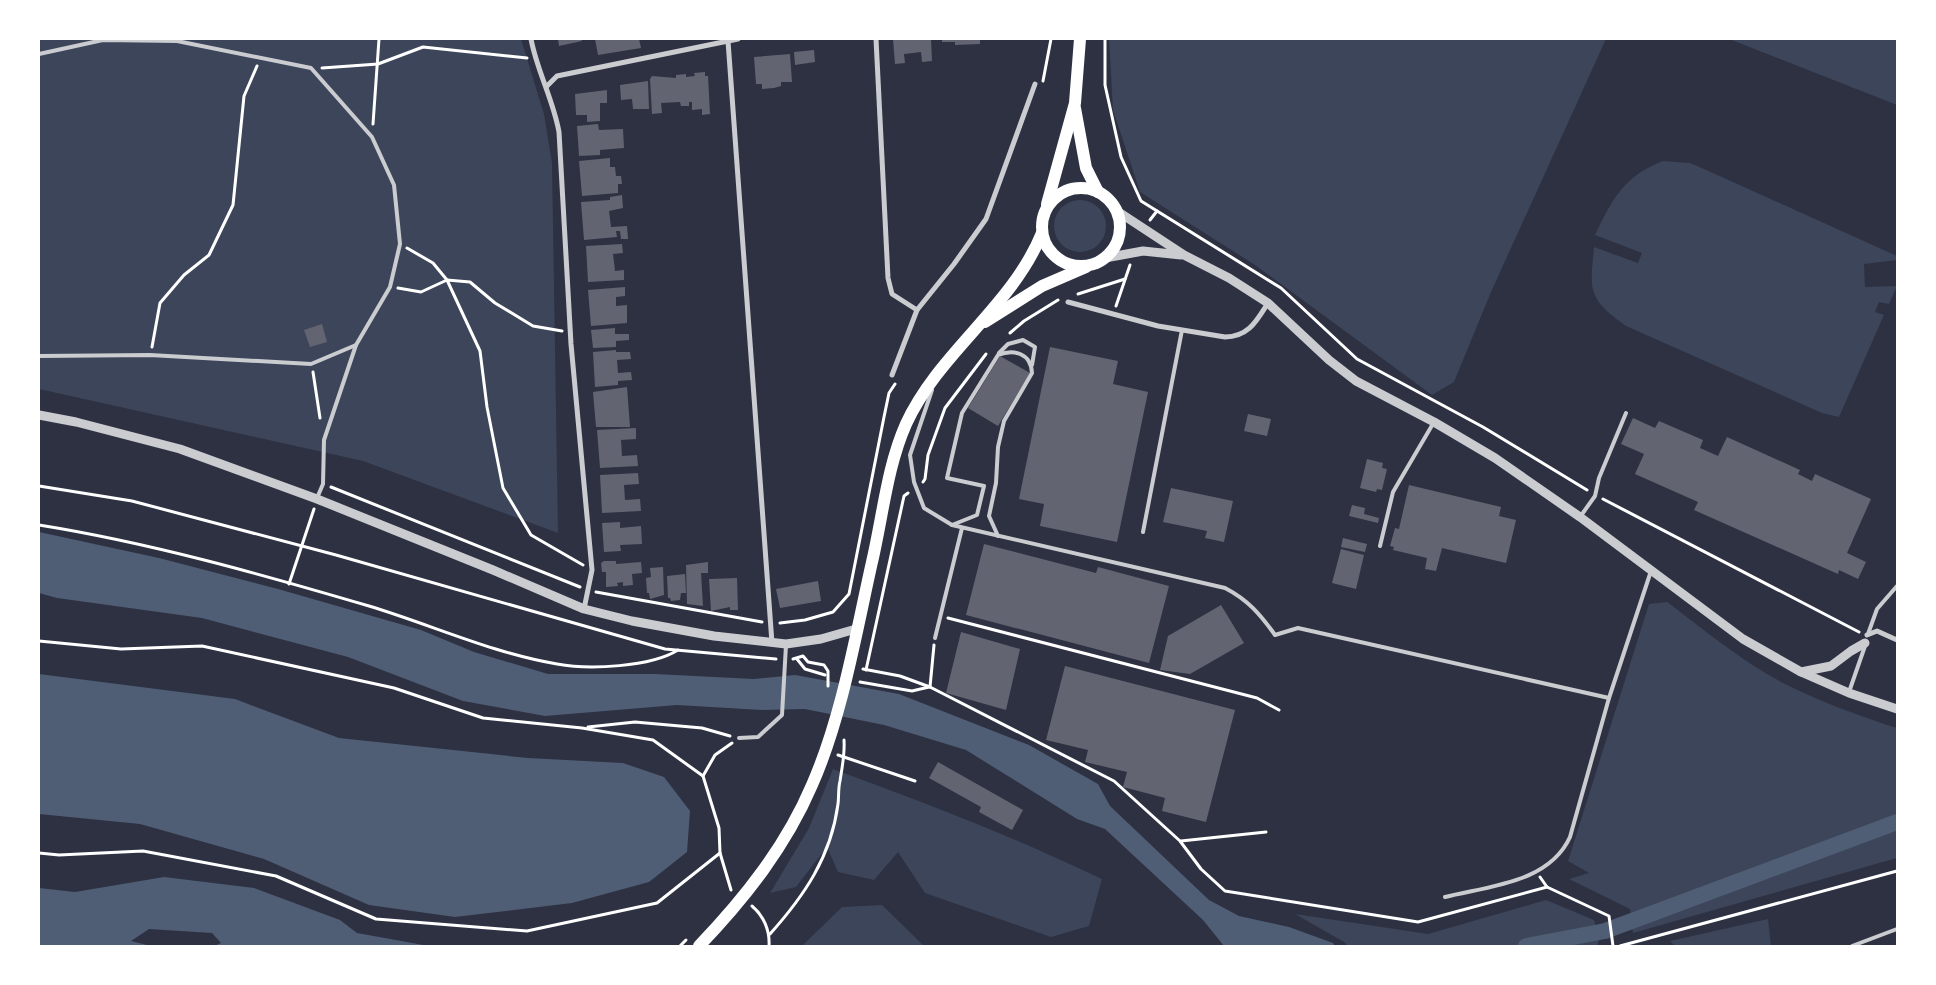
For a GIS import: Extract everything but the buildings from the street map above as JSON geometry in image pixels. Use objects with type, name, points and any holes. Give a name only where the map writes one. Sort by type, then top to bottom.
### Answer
[{"type":"main road","points":[[1080,39],[1075,103],[1041,222],[1042,233],[1051,252],[1058,259],[1068,264],[1090,265]]},
{"type":"main road","points":[[1075,103],[1086,168],[1098,192]]},
{"type":"main road","points":[[977,328],[1042,286],[1105,258],[1112,250],[1120,231],[1117,211],[1106,196],[1098,192],[1078,188],[1068,190],[1051,200],[1044,211]]},
{"type":"main road","points":[[699,946],[738,903],[771,860],[800,810],[825,750],[838,727],[847,670],[894,457],[917,403],[938,371],[977,328],[1028,262],[1042,233]]},
{"type":"street","points":[[531,39],[535,59],[554,108],[559,132],[570,332],[592,570],[584,609]]},
{"type":"street","points":[[547,86],[558,76],[738,39]]},
{"type":"street","points":[[876,39],[888,278],[892,294],[917,310]]},
{"type":"street","points":[[728,41],[772,643]]},
{"type":"street","points":[[892,375],[917,310],[954,264],[986,219],[1035,84]]},
{"type":"street","points":[[1117,211],[1184,255],[1229,278],[1268,303],[1329,360],[1356,381],[1434,422],[1495,458],[1580,517],[1743,640],[1801,672],[1897,709]]},
{"type":"street","points":[[1105,258],[1143,251],[1184,255]]},
{"type":"street","points":[[1068,302],[1182,330],[1234,337],[1249,330],[1268,303]]},
{"type":"street","points":[[39,415],[76,422],[180,449],[317,499],[584,609],[632,621],[714,636],[772,643],[786,644],[821,639],[856,629]]},
{"type":"street","points":[[1801,672],[1831,666],[1877,631],[1897,640]]},
{"type":"lane","points":[[39,54],[103,40],[177,41],[311,68],[372,137],[394,185],[400,244],[390,287],[356,345],[324,440],[323,484],[317,499]]},
{"type":"lane","points":[[1144,532],[1182,330]]},
{"type":"lane","points":[[952,525],[977,515],[984,486],[947,478],[962,413],[998,354],[1008,344],[1023,340],[1035,347],[1032,374],[1004,421],[998,447],[996,483],[989,516],[998,536]]},
{"type":"lane","points":[[39,356],[150,355],[312,364],[356,345]]},
{"type":"lane","points":[[998,354],[1015,351],[1027,357],[1032,365]]},
{"type":"lane","points":[[938,371],[910,454],[916,489],[924,508],[952,525],[1225,588],[1244,598],[1258,612],[1275,635],[1298,628],[1609,698]]},
{"type":"lane","points":[[1580,517],[1596,496],[1599,478],[1626,413]]},
{"type":"lane","points":[[1380,546],[1393,492],[1434,422]]},
{"type":"lane","points":[[934,638],[962,528]]},
{"type":"lane","points":[[1445,898],[1536,873],[1559,856],[1570,838],[1609,698],[1651,571]]},
{"type":"lane","points":[[1849,692],[1877,608],[1897,586]]},
{"type":"lane","points":[[739,738],[758,737],[782,715],[786,676],[786,644]]},
{"type":"lane","points":[[1852,946],[1897,929]]},
{"type":"path","points":[[372,137],[379,39]]},
{"type":"path","points":[[1043,84],[1051,39]]},
{"type":"path","points":[[1106,39],[1105,85],[1121,157],[1141,201],[1281,288],[1357,359],[1484,427],[1586,490]]},
{"type":"path","points":[[311,68],[378,64],[423,47],[535,59]]},
{"type":"path","points":[[150,355],[160,303],[184,275],[209,255],[232,204],[244,96],[261,57]]},
{"type":"path","points":[[400,244],[434,263],[447,280],[480,351],[487,407],[503,488],[530,535],[592,570]]},
{"type":"path","points":[[1113,314],[1130,264]]},
{"type":"path","points":[[390,287],[421,292],[447,280],[470,282],[495,303],[533,326],[570,332]]},
{"type":"path","points":[[312,364],[324,440]]},
{"type":"path","points":[[323,484],[588,591],[772,624],[805,620],[833,612],[849,594],[889,393],[897,381]]},
{"type":"path","points":[[39,486],[132,501],[301,548],[346,558],[665,648],[776,659]]},
{"type":"path","points":[[289,584],[317,499]]},
{"type":"path","points":[[1607,501],[1866,639]]},
{"type":"path","points":[[39,525],[110,537],[289,584],[370,607],[492,649],[558,664],[626,666],[666,657],[679,650]]},
{"type":"path","points":[[940,616],[1257,698],[1279,710]]},
{"type":"path","points":[[930,687],[934,638]]},
{"type":"path","points":[[39,641],[120,649],[202,646],[394,688],[483,718],[582,728],[653,740],[703,776],[719,828],[720,853],[729,888],[736,894]]},
{"type":"path","points":[[825,675],[805,669],[797,659],[804,656],[808,662],[824,665],[828,671],[827,692]]},
{"type":"path","points":[[866,670],[900,676],[930,687],[1114,781],[1180,841],[1200,869],[1225,891],[1418,922],[1547,887],[1609,916],[1613,946]]},
{"type":"path","points":[[860,682],[912,691],[930,687]]},
{"type":"path","points":[[582,728],[635,722],[702,728],[739,738]]},
{"type":"path","points":[[770,934],[796,904],[813,880],[827,847],[838,805],[839,782],[846,757],[838,727]]},
{"type":"path","points":[[703,776],[715,755],[739,738]]},
{"type":"path","points":[[825,750],[914,781]]},
{"type":"path","points":[[1180,841],[1266,832]]},
{"type":"path","points":[[39,853],[143,851],[276,876],[376,919],[527,930],[657,903],[720,853]]},
{"type":"path","points":[[1620,946],[1897,871]]},
{"type":"path","points":[[744,900],[759,912],[770,934],[769,946]]},
{"type":"shaded area","points":[[39,39],[521,39],[544,114],[552,163],[558,533],[363,461],[39,389]]},
{"type":"shaded area","points":[[1109,39],[1606,39],[1491,292],[1454,382],[1432,395],[1255,265],[1140,192],[1113,110]]},
{"type":"shaded area","points":[[1729,39],[1897,39],[1897,105]]},
{"type":"shaded area","points":[[1663,161],[1690,163],[1897,256],[1897,260],[1864,264],[1865,287],[1897,286],[1889,304],[1879,302],[1875,312],[1884,315],[1839,417],[1822,413],[1626,326],[1604,308],[1598,300],[1592,284],[1594,247],[1638,263],[1642,253],[1595,235],[1621,190],[1638,174]]},
{"type":"shaded area","points":[[1080,200],[1090,202],[1098,208],[1104,216],[1106,226],[1104,236],[1098,244],[1090,250],[1080,252],[1070,250],[1062,244],[1056,236],[1054,226],[1056,216],[1062,208],[1070,202]]},
{"type":"shaded area","points":[[39,532],[159,558],[278,589],[421,630],[474,652],[548,674],[655,674],[754,679],[795,675],[899,694],[1029,745],[1098,784],[1110,806],[1209,900],[1239,916],[1289,927],[1333,943],[1335,946],[1224,946],[1203,920],[1105,829],[1077,819],[966,750],[884,725],[805,709],[762,710],[677,705],[545,716],[463,701],[348,657],[202,618],[57,598],[39,593]]},
{"type":"shaded area","points":[[1667,602],[1725,646],[1772,677],[1827,703],[1897,728],[1897,858],[1633,933],[1630,909],[1569,879],[1589,873],[1568,861],[1649,604]]},
{"type":"shaded area","points":[[39,674],[235,699],[339,738],[528,758],[623,763],[664,777],[690,811],[687,852],[649,882],[572,903],[455,917],[369,905],[264,859],[140,824],[39,814]]},
{"type":"shaded area","points":[[833,769],[969,821],[1102,879],[1089,926],[1051,937],[925,893],[898,852],[874,880],[838,872],[827,847],[796,887],[770,893],[809,828]]},
{"type":"shaded area","points":[[164,877],[254,888],[340,920],[357,933],[429,946],[214,946],[221,943],[212,933],[149,929],[131,941],[151,946],[39,946],[39,888],[75,892]]},
{"type":"shaded area","points":[[1546,900],[1594,920],[1599,940],[1597,946],[1348,946],[1295,914],[1428,934]]},
{"type":"shaded area","points":[[882,905],[924,946],[802,946],[842,907]]},
{"type":"shaded area","points":[[1768,919],[1771,946],[1675,946],[1670,941]]},
{"type":"waterway","points":[[1526,946],[1605,931],[1897,822]]}]
